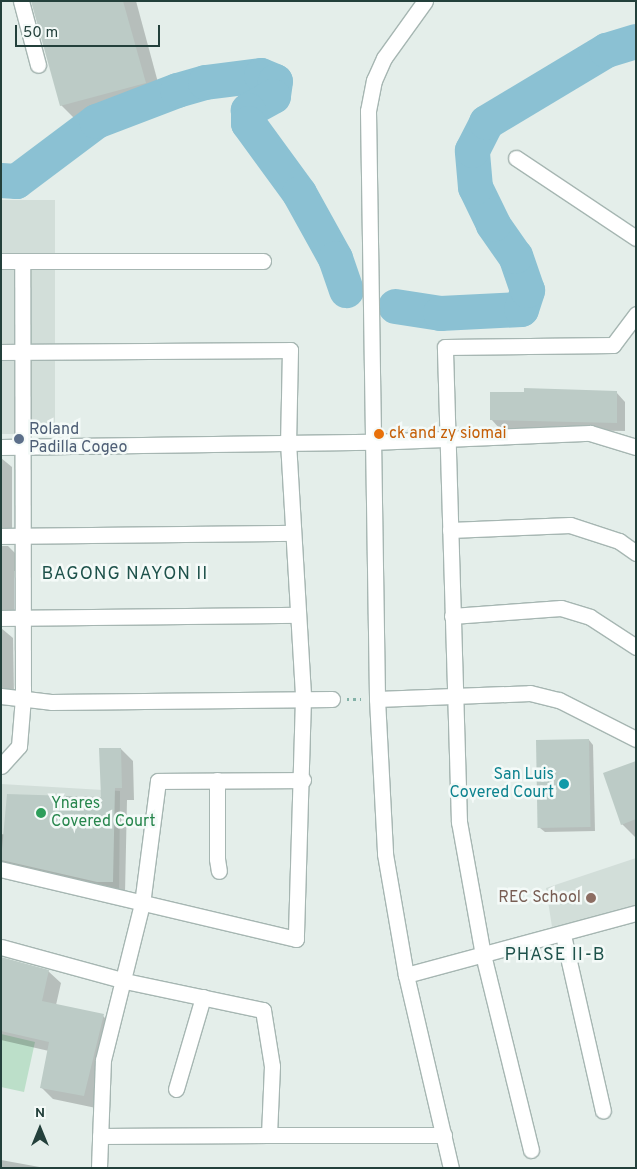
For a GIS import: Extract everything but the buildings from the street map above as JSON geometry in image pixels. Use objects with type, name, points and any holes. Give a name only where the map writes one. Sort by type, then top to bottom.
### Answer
[{"type":"street","points":[[22,1],[38,66]]},
{"type":"street","points":[[425,1],[384,58],[374,80],[368,112],[377,699],[385,854],[406,976],[451,1168]]},
{"type":"street","points":[[516,158],[636,238]]},
{"type":"street","points":[[1,261],[263,261]]},
{"type":"street","points":[[1,766],[19,746],[23,697],[24,446],[22,261]]},
{"type":"street","points":[[531,1150],[484,955],[459,822],[445,347],[614,345],[636,314]]},
{"type":"street","points":[[1,352],[290,350],[288,442],[296,615],[303,698],[303,780],[296,939],[142,904],[1,869]]},
{"type":"street","points":[[1,447],[372,442],[590,433],[636,447]]},
{"type":"street","points":[[450,530],[570,526],[619,541],[636,552]]},
{"type":"street","points":[[1,536],[293,532]]},
{"type":"street","points":[[452,616],[562,608],[590,617],[636,647]]},
{"type":"street","points":[[1,618],[296,615]]},
{"type":"street","points":[[377,699],[455,698],[530,693],[559,700],[636,739]]},
{"type":"street","points":[[1,696],[23,697],[51,702],[332,698]]},
{"type":"street","points":[[98,1168],[103,1060],[142,904],[158,780],[303,780]]},
{"type":"street","points":[[217,780],[219,871]]},
{"type":"street","points":[[406,976],[563,935],[636,913]]},
{"type":"street","points":[[563,935],[604,1111]]},
{"type":"street","points":[[1,947],[124,981],[263,1010],[272,1066],[269,1135]]},
{"type":"street","points":[[176,1089],[202,997]]},
{"type":"street","points":[[100,1136],[444,1135]]},
{"type":"path","points":[[332,698],[377,699]]},
{"type":"shaded area","points":[[1,200],[55,200],[55,434],[1,434]]},
{"type":"shaded area","points":[[1,784],[120,791],[119,894],[1,867]]},
{"type":"shaded area","name":"REC School","points":[[636,858],[636,908],[552,927],[546,888]]},
{"type":"green space","points":[[1,1034],[35,1042],[24,1092],[1,1087]]},
{"type":"waterway","points":[[395,306],[440,313],[521,309],[527,290],[515,256],[493,224],[475,187],[472,150],[486,122],[606,50],[636,41]]},
{"type":"waterway","points":[[1,180],[16,181],[96,121],[177,90],[205,82],[261,75],[275,81],[273,96],[248,110],[248,123],[299,193],[335,258],[346,290]]},
{"type":"place","name":"ck and zy siomai","points":[[379,434]]},
{"type":"place","name":"Roland Padilla Cogeo","points":[[19,439]]},
{"type":"place","name":"San Luis Covered Court","points":[[564,784]]},
{"type":"place","name":"Ynares Covered Court","points":[[41,813]]},
{"type":"place","name":"REC School","points":[[591,898]]},
{"type":"district","name":"BAGONG NAYON II","points":[[125,575]]},
{"type":"district","name":"PHASE II-B","points":[[555,956]]}]
